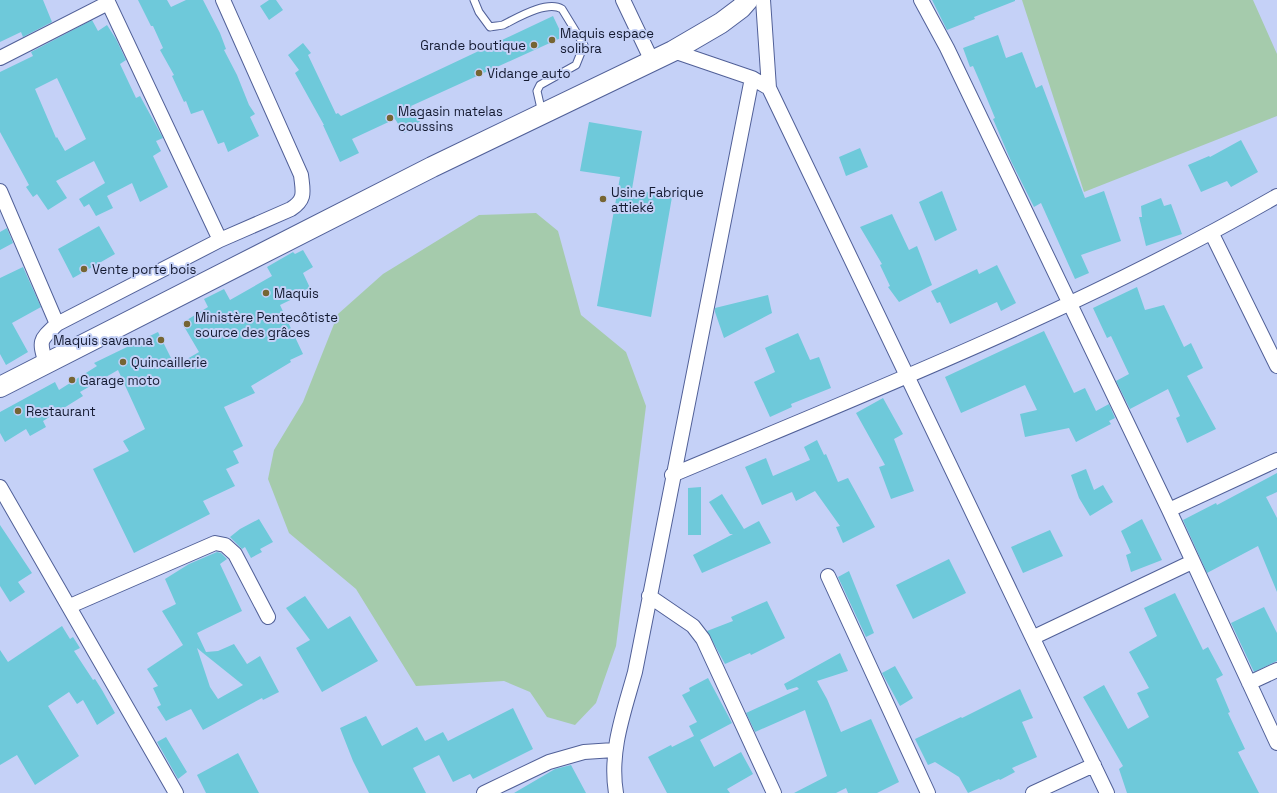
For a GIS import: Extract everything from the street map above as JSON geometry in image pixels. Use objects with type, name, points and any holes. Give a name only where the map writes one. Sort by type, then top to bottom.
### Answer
[{"type":"street","points":[[46,364],[40,345],[43,337],[58,324],[220,240],[291,209],[300,203],[303,193],[301,175],[223,0]]},
{"type":"street","points":[[623,0],[652,61]]},
{"type":"street","points":[[0,387],[432,167],[673,51],[721,23],[741,8],[748,0]]},
{"type":"street","points":[[763,0],[769,88],[1034,637],[1107,793]]},
{"type":"street","points":[[921,0],[947,48],[1169,510],[1277,743]]},
{"type":"street","points":[[0,58],[107,2],[220,240]]},
{"type":"street","points":[[673,51],[752,78],[769,88]]},
{"type":"street","points":[[616,793],[614,780],[614,750],[635,672],[672,475],[752,78]]},
{"type":"street","points":[[0,191],[58,324]]},
{"type":"street","points":[[672,475],[908,376],[1070,304],[1212,234],[1277,196]]},
{"type":"street","points":[[1212,234],[1277,366]]},
{"type":"street","points":[[1169,510],[1277,460]]},
{"type":"street","points":[[0,487],[70,606],[176,793]]},
{"type":"street","points":[[70,606],[215,543],[225,545],[235,554],[268,617]]},
{"type":"street","points":[[1034,637],[1192,562]]},
{"type":"street","points":[[828,576],[928,793]]},
{"type":"street","points":[[649,596],[693,626],[703,639],[774,793]]},
{"type":"street","points":[[1249,683],[1277,670]]},
{"type":"street","points":[[484,793],[549,762],[584,752],[614,750]]},
{"type":"street","points":[[1033,793],[1094,765]]},
{"type":"lane","points":[[474,0],[479,12],[490,27],[502,25],[520,15],[550,5],[562,8],[584,45],[576,64],[540,85],[537,92],[542,114]]},
{"type":"green space","points":[[1022,0],[1253,0],[1277,54],[1277,116],[1084,192]]},
{"type":"green space","points":[[536,213],[558,231],[581,315],[626,352],[646,406],[616,646],[596,703],[575,725],[547,717],[530,692],[504,681],[416,686],[356,589],[289,533],[268,479],[274,450],[303,402],[338,314],[383,274],[479,215]]},
{"type":"building","points":[[0,0],[43,0],[52,22],[23,37],[21,32],[0,42]]},
{"type":"building","points":[[138,0],[167,0],[171,7],[186,0],[203,0],[220,33],[226,49],[224,50],[237,75],[249,105],[255,114],[250,117],[259,136],[228,152],[224,142],[218,144],[203,110],[191,114],[186,101],[184,102],[172,76],[174,75],[160,50],[163,48],[153,26],[151,26]]},
{"type":"building","points":[[269,0],[276,0],[283,10],[269,20],[260,6]]},
{"type":"building","points":[[932,0],[1015,1],[974,17],[975,19],[947,30]]},
{"type":"building","points":[[553,16],[563,37],[411,106],[421,124],[404,133],[395,119],[352,139],[359,153],[340,162],[324,125],[295,73],[299,70],[288,55],[303,43],[311,53],[308,55],[336,114],[338,113],[341,116]]},
{"type":"building","points":[[92,20],[98,31],[107,25],[116,39],[126,60],[120,64],[136,98],[140,96],[163,138],[156,141],[161,151],[153,156],[168,187],[140,202],[132,183],[107,196],[113,208],[96,216],[89,204],[84,207],[79,199],[105,183],[94,161],[56,181],[67,198],[48,210],[37,194],[33,197],[26,187],[29,185],[0,132],[0,72],[33,56],[31,52]],"holes":[[[57,78],[86,139],[65,151],[57,137],[56,138],[35,89]]]},
{"type":"building","points":[[998,35],[1006,58],[1022,52],[1036,88],[1042,85],[1085,198],[1104,191],[1121,241],[1081,255],[1089,273],[1075,279],[1041,203],[1034,207],[1011,161],[993,119],[995,118],[980,82],[973,66],[970,67],[963,48]]},
{"type":"building","points":[[589,122],[642,131],[632,189],[672,197],[651,317],[597,306],[620,177],[580,171]]},
{"type":"building","points":[[1241,140],[1258,172],[1231,187],[1227,181],[1201,192],[1188,165],[1209,156],[1210,157]]},
{"type":"building","points":[[860,148],[868,167],[846,176],[839,157]]},
{"type":"building","points":[[942,191],[957,230],[935,241],[919,202]]},
{"type":"building","points":[[1161,198],[1164,206],[1171,204],[1182,234],[1146,246],[1139,217],[1142,217],[1141,206]]},
{"type":"building","points":[[892,214],[909,250],[917,246],[932,285],[899,302],[888,287],[890,286],[880,265],[882,264],[860,227]]},
{"type":"building","points":[[99,226],[115,254],[73,278],[58,249]]},
{"type":"building","points":[[7,228],[13,243],[0,250],[0,232]]},
{"type":"building","points":[[303,250],[313,267],[303,273],[311,290],[280,305],[303,354],[290,360],[291,362],[251,386],[255,393],[224,407],[243,446],[233,451],[239,463],[226,469],[235,486],[203,501],[210,514],[134,553],[93,469],[129,451],[123,441],[145,429],[118,370],[80,392],[83,396],[43,421],[46,427],[30,436],[26,429],[5,442],[0,433],[0,412],[55,382],[59,390],[97,366],[94,363],[158,332],[175,366],[199,352],[182,323],[208,307],[204,299],[224,289],[230,300],[272,276],[267,267],[293,252],[295,254]]},
{"type":"building","points":[[997,265],[1016,303],[1001,311],[997,302],[950,324],[940,302],[937,303],[931,291],[977,269],[979,274]]},
{"type":"building","points":[[23,267],[41,307],[12,323],[28,352],[6,365],[0,354],[0,278]]},
{"type":"building","points":[[1137,287],[1145,310],[1164,305],[1184,347],[1191,343],[1203,368],[1187,376],[1216,429],[1187,443],[1176,418],[1180,416],[1168,389],[1130,409],[1116,381],[1129,374],[1111,336],[1107,338],[1093,308]]},
{"type":"building","points":[[768,295],[772,313],[724,338],[715,308]]},
{"type":"building","points":[[1044,331],[1074,393],[1085,388],[1096,411],[1109,404],[1115,418],[1109,421],[1111,424],[1076,442],[1069,428],[1025,437],[1020,414],[1037,410],[1025,385],[961,413],[945,377]]},
{"type":"building","points":[[798,333],[810,360],[819,357],[831,388],[791,404],[792,407],[770,417],[754,382],[775,372],[765,348]]},
{"type":"building","points":[[883,398],[903,434],[894,439],[914,491],[891,499],[879,467],[885,465],[856,413]]},
{"type":"building","points":[[817,440],[824,455],[826,454],[838,482],[848,478],[875,527],[843,543],[836,527],[840,526],[815,491],[796,501],[792,492],[762,505],[745,467],[766,458],[773,476],[810,460],[804,447]]},
{"type":"building","points":[[1086,469],[1094,490],[1103,485],[1113,502],[1090,516],[1079,498],[1071,475]]},
{"type":"building","points":[[1277,473],[1277,492],[1266,497],[1277,518],[1277,592],[1258,546],[1207,573],[1183,520],[1216,503],[1217,505]]},
{"type":"building","points":[[701,487],[701,535],[688,535],[688,488]]},
{"type":"building","points":[[722,494],[744,529],[759,521],[771,543],[702,573],[693,555],[733,534],[730,534],[709,502]]},
{"type":"building","points":[[259,519],[273,542],[260,549],[262,552],[251,558],[245,547],[242,549],[230,537],[240,529]]},
{"type":"building","points":[[1142,519],[1162,560],[1131,572],[1126,555],[1131,553],[1121,531]]},
{"type":"building","points":[[0,525],[32,573],[18,582],[25,592],[10,602],[0,586]]},
{"type":"building","points":[[1050,530],[1063,556],[1023,573],[1011,547]]},
{"type":"building","points":[[217,552],[221,553],[227,559],[220,564],[242,611],[197,633],[206,652],[218,651],[234,644],[247,664],[260,656],[279,692],[263,700],[262,698],[203,730],[191,709],[166,721],[157,707],[161,705],[153,688],[158,686],[147,669],[183,645],[162,611],[176,604],[165,579],[189,564]],"holes":[[[197,648],[243,685],[218,699],[210,687]]]},
{"type":"building","points":[[949,559],[966,593],[913,619],[896,585]]},
{"type":"building","points":[[849,571],[874,633],[866,637],[838,577]]},
{"type":"building","points":[[1175,593],[1203,650],[1208,647],[1223,675],[1216,679],[1230,712],[1228,713],[1245,749],[1238,752],[1259,793],[1127,793],[1119,769],[1123,766],[1083,697],[1104,685],[1128,729],[1149,717],[1137,693],[1149,688],[1129,652],[1157,636],[1144,608]]},
{"type":"building","points":[[305,596],[328,629],[350,616],[378,661],[322,692],[296,648],[310,640],[286,608]]},
{"type":"building","points":[[767,601],[785,638],[751,655],[750,653],[725,664],[707,631],[733,621],[731,617]]},
{"type":"building","points":[[1264,607],[1277,633],[1277,661],[1254,672],[1231,623]]},
{"type":"building","points":[[62,626],[70,639],[73,637],[80,648],[74,651],[93,680],[95,679],[115,713],[97,725],[83,700],[77,704],[69,692],[48,706],[79,756],[35,785],[17,755],[0,765],[0,650],[8,662]]},
{"type":"building","points":[[840,653],[848,671],[817,681],[827,699],[841,732],[871,719],[899,782],[877,793],[848,793],[846,788],[836,793],[794,793],[827,776],[805,710],[755,732],[746,713],[799,689],[797,687],[787,690],[784,684]]},
{"type":"building","points":[[895,666],[913,698],[900,706],[882,673]]},
{"type":"building","points":[[708,678],[732,723],[700,740],[714,767],[741,752],[753,774],[727,789],[730,793],[667,793],[648,757],[671,745],[672,747],[694,736],[689,726],[697,722],[682,695],[690,691],[689,688]]},
{"type":"building","points":[[1020,689],[1033,718],[1022,722],[1037,757],[1012,768],[1015,772],[1000,780],[999,779],[968,793],[959,777],[935,762],[928,765],[915,739],[961,717],[962,718]]},
{"type":"building","points":[[513,708],[533,749],[473,779],[470,774],[453,782],[439,755],[413,768],[426,793],[369,793],[353,761],[340,728],[366,716],[382,746],[417,727],[425,741],[443,732],[448,741]]},
{"type":"building","points":[[166,737],[187,772],[178,779],[157,742]]},
{"type":"building","points":[[238,753],[259,793],[206,793],[197,775]]},
{"type":"building","points":[[571,765],[586,793],[514,793],[555,769]]},
{"type":"place","name":"Maquis espace solibra","points":[[552,40]]},
{"type":"place","name":"Grande boutique","points":[[534,45]]},
{"type":"place","name":"Vidange auto","points":[[479,73]]},
{"type":"place","name":"Magasin matelas coussins","points":[[390,118]]},
{"type":"place","name":"Usine Fabrique attieké","points":[[603,199]]},
{"type":"place","name":"Vente porte bois","points":[[84,269]]},
{"type":"place","name":"Maquis","points":[[266,293]]},
{"type":"place","name":"Ministère Pentecôtiste source des grâces","points":[[187,324]]},
{"type":"place","name":"Maquis savanna","points":[[161,340]]},
{"type":"place","name":"Quincaillerie","points":[[123,362]]},
{"type":"place","name":"Garage moto","points":[[72,380]]},
{"type":"place","name":"Restaurant","points":[[18,411]]}]
